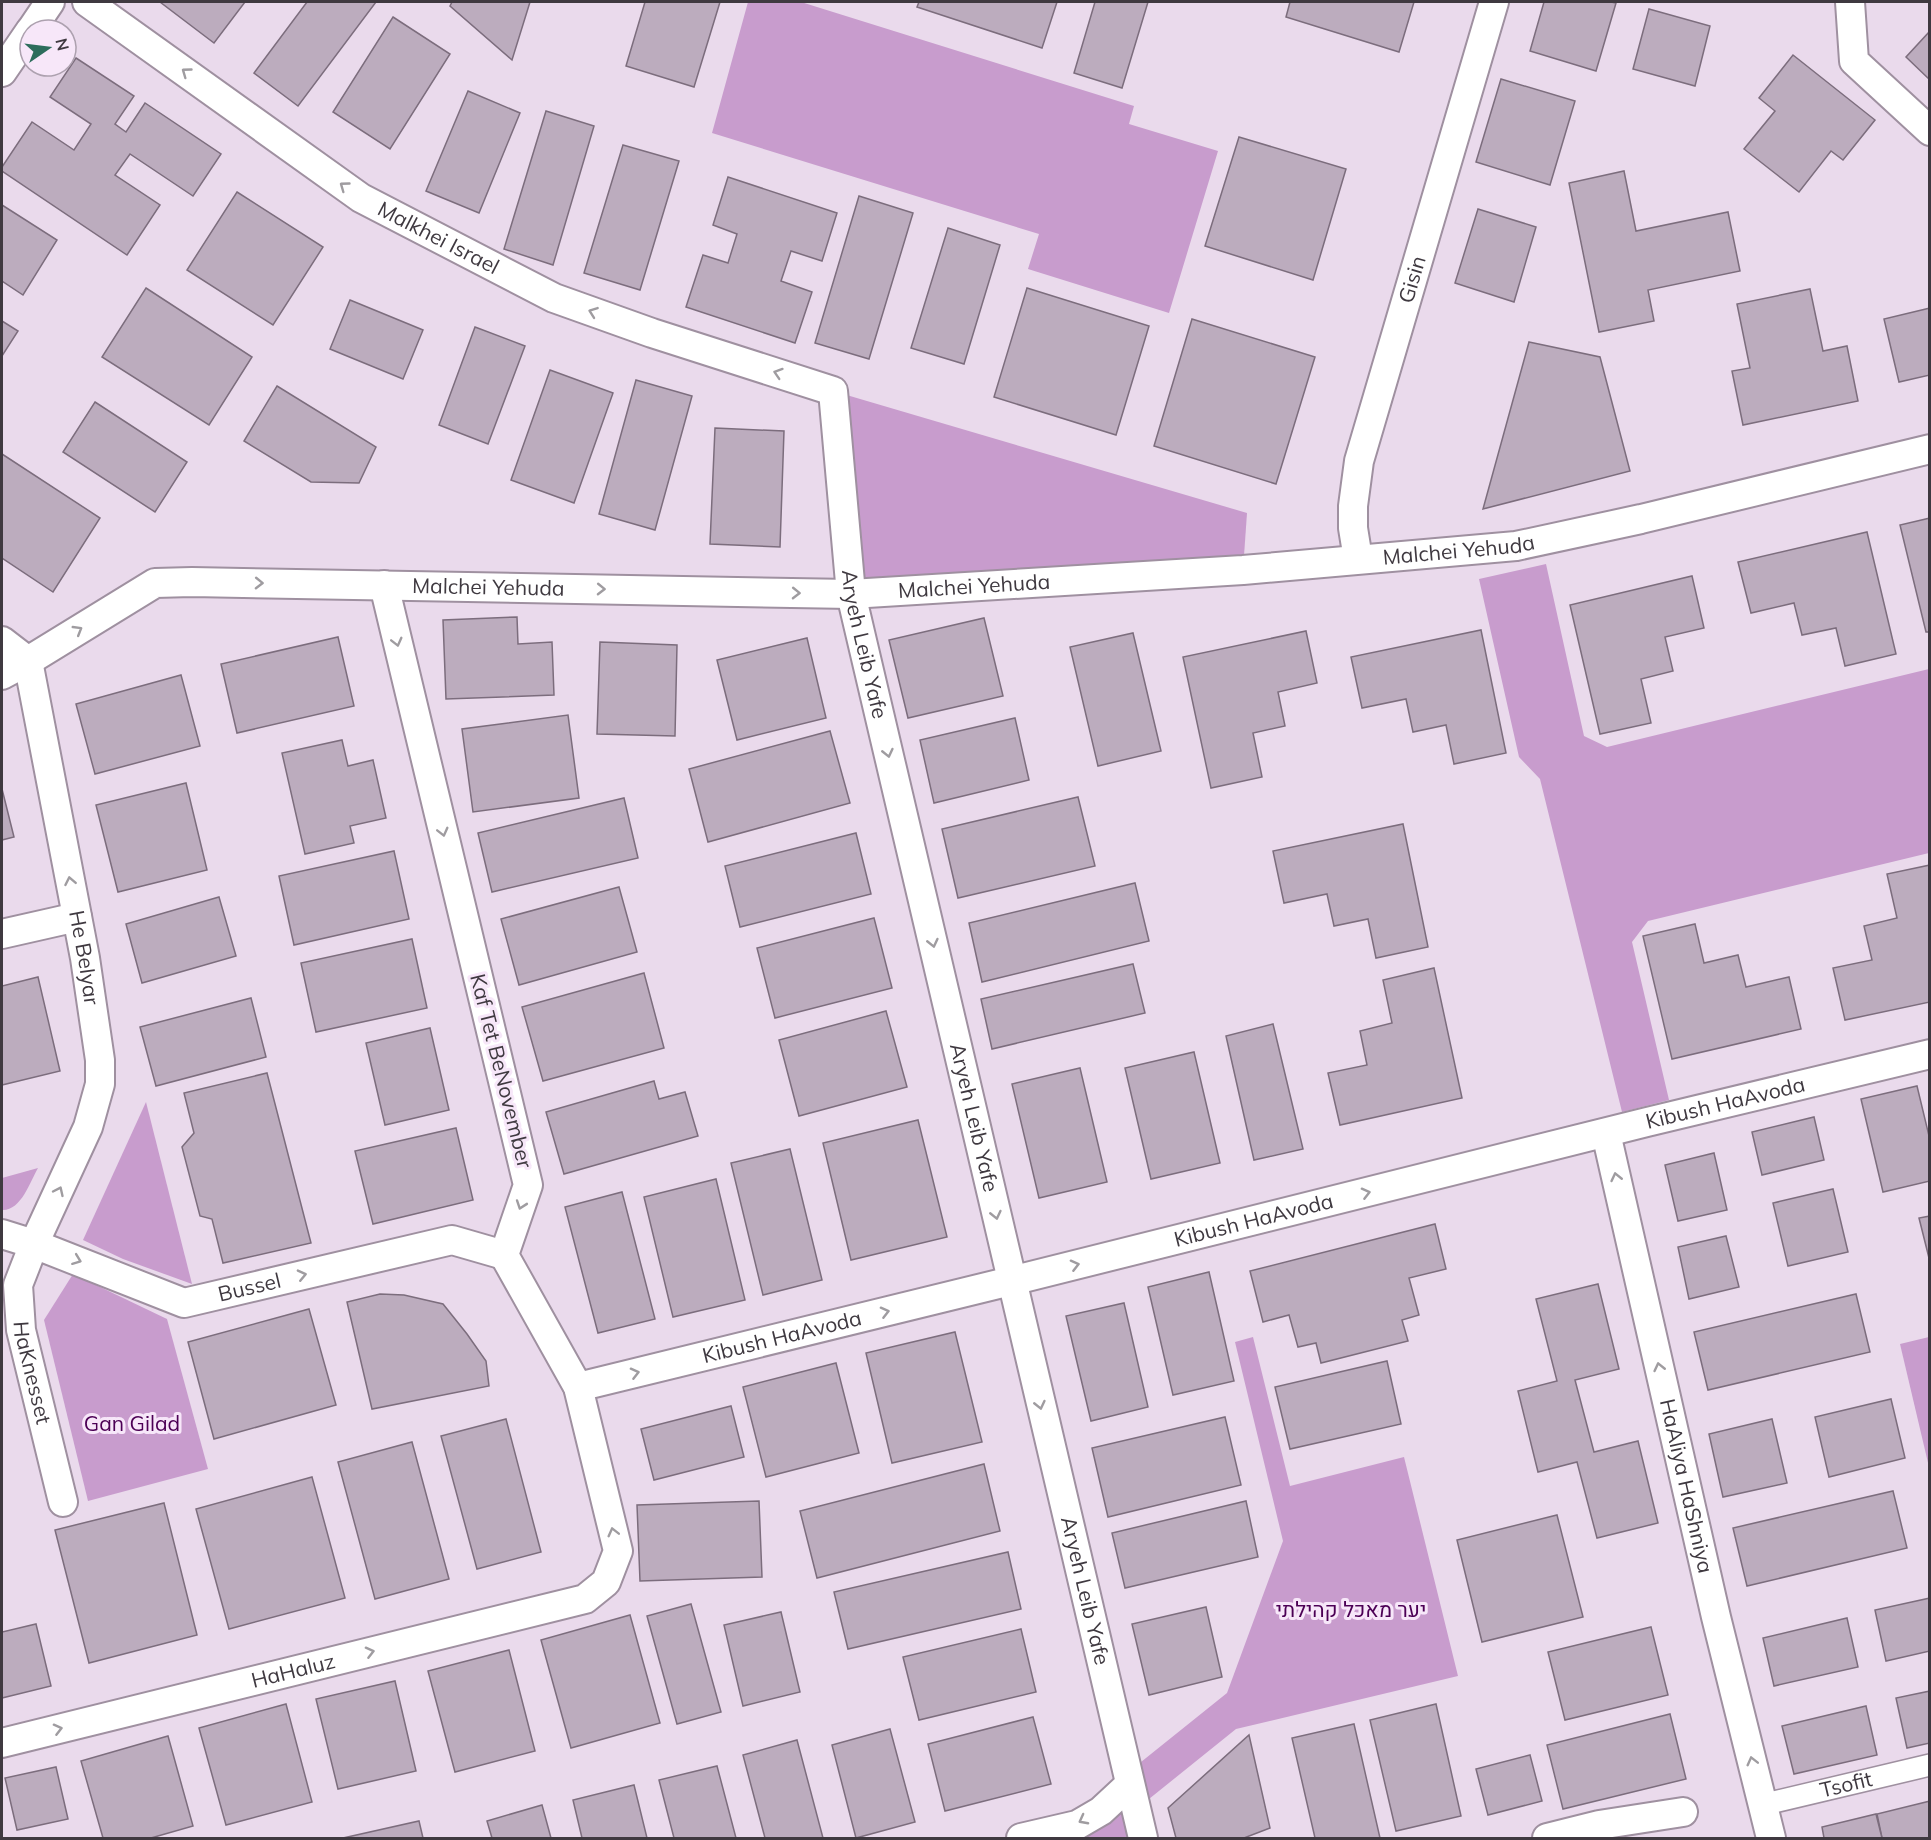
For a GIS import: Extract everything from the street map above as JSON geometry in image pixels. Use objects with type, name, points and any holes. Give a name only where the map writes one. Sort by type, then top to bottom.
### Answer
[{"type":"street","points":[[39,18],[50,2]]},
{"type":"street","name":"Malkhei Israel","points":[[87,2],[361,198],[554,298],[652,333],[833,391]]},
{"type":"street","name":"Gisin","points":[[1358,559],[1353,528],[1353,506],[1359,461],[1494,2]]},
{"type":"street","points":[[1850,2],[1854,61],[1929,131]]},
{"type":"street","points":[[2,72],[18,48]]},
{"type":"street","name":"Aryeh Leib Yafe","points":[[833,391],[851,594],[1143,1839]]},
{"type":"street","name":"Malchei Yehuda","points":[[2,675],[155,583],[851,594],[1243,570],[1516,546],[1641,519],[1929,449]]},
{"type":"street","name":"Kaf Tet BeNovember","points":[[384,585],[528,1185],[504,1255]]},
{"type":"street","points":[[2,641],[28,661]]},
{"type":"street","name":"He BeIyar","points":[[28,661],[77,917],[100,1060],[100,1084],[88,1126],[34,1244]]},
{"type":"street","points":[[2,934],[77,917]]},
{"type":"street","name":"Kibush HaAvoda","points":[[578,1387],[1929,1054]]},
{"type":"street","name":"HaAliya HaShniya","points":[[1606,1132],[1716,1617],[1771,1839]]},
{"type":"street","name":"Bussel","points":[[2,1234],[34,1244],[184,1303],[453,1240],[504,1255]]},
{"type":"street","name":"HaKnesset","points":[[34,1244],[18,1285],[21,1329],[63,1502]]},
{"type":"street","points":[[504,1255],[578,1387]]},
{"type":"street","name":"HaHaluz","points":[[2,1743],[585,1599],[606,1582],[618,1551],[578,1387]]},
{"type":"street","name":"Tsofit","points":[[1762,1802],[1774,1802],[1929,1765]]},
{"type":"street","points":[[1021,1839],[1077,1825],[1101,1811],[1129,1785]]},
{"type":"street","points":[[1547,1839],[1599,1825],[1683,1812]]},
{"type":"green space","points":[[748,2],[801,2],[1134,106],[1129,124],[1218,151],[1169,313],[1028,269],[1039,234],[712,133]]},
{"type":"green space","points":[[833,391],[1247,513],[1243,570],[851,594]]},
{"type":"green space","points":[[1546,564],[1584,736],[1607,747],[1929,669],[1929,853],[1648,921],[1632,942],[1669,1100],[1622,1112],[1540,779],[1519,757],[1479,579]]},
{"type":"green space","points":[[146,1102],[192,1284],[123,1259],[83,1240]]},
{"type":"green space","points":[[38,1168],[20,1201],[9,1209],[2,1210],[2,1178]]},
{"type":"green space","name":"Gan Gilad","points":[[73,1274],[167,1319],[208,1469],[88,1501],[44,1320]]},
{"type":"green space","name":"יער מאכל קהילתי","points":[[1253,1337],[1290,1486],[1404,1457],[1458,1676],[1236,1729],[1149,1799],[1141,1762],[1227,1693],[1283,1541],[1235,1342]]},
{"type":"green space","points":[[1930,1337],[1929,1467],[1900,1344]]},
{"type":"green space","points":[[1135,1810],[1143,1838],[1019,1838]]},
{"type":"building","points":[[160,2],[245,2],[214,43]]},
{"type":"building","points":[[307,2],[376,2],[298,106],[254,73]]},
{"type":"building","points":[[452,2],[530,2],[512,60],[450,6]]},
{"type":"building","points":[[645,2],[720,2],[694,87],[626,66]]},
{"type":"building","points":[[919,2],[1057,2],[1042,48],[917,7]]},
{"type":"building","points":[[1095,2],[1148,2],[1122,88],[1074,73]]},
{"type":"building","points":[[1290,2],[1414,2],[1399,52],[1286,17]]},
{"type":"building","points":[[1544,2],[1616,3],[1596,71],[1530,51]]},
{"type":"building","points":[[1649,9],[1710,26],[1695,86],[1633,69]]},
{"type":"building","points":[[393,17],[450,54],[390,149],[333,112]]},
{"type":"building","points":[[1930,31],[1930,80],[1906,57]]},
{"type":"building","points":[[1793,55],[1875,120],[1843,160],[1831,151],[1799,192],[1744,149],[1775,111],[1759,98]]},
{"type":"building","points":[[78,59],[134,96],[115,124],[126,132],[145,103],[221,154],[193,196],[130,154],[115,175],[160,205],[127,255],[2,171],[2,167],[32,122],[74,150],[91,124],[50,97],[63,78],[78,78]]},
{"type":"building","points":[[1501,79],[1575,101],[1550,185],[1476,162]]},
{"type":"building","points":[[468,91],[520,113],[479,213],[426,191]]},
{"type":"building","points":[[546,111],[594,126],[553,265],[504,249]]},
{"type":"building","points":[[1239,137],[1346,169],[1313,280],[1205,246]]},
{"type":"building","points":[[623,145],[679,161],[640,290],[584,273]]},
{"type":"building","points":[[1624,171],[1636,231],[1728,212],[1740,271],[1648,290],[1654,321],[1599,332],[1569,183]]},
{"type":"building","points":[[728,177],[837,213],[822,261],[791,251],[781,281],[812,292],[795,343],[686,307],[703,255],[728,263],[737,234],[713,225]]},
{"type":"building","points":[[237,192],[323,247],[273,325],[187,270]]},
{"type":"building","points":[[859,196],[913,213],[869,359],[815,343]]},
{"type":"building","points":[[2,205],[57,240],[23,295],[2,281]]},
{"type":"building","points":[[1478,209],[1536,227],[1514,302],[1455,283]]},
{"type":"building","points":[[948,228],[1000,245],[964,364],[911,348]]},
{"type":"building","points":[[146,288],[252,357],[209,425],[102,357]]},
{"type":"building","points":[[1027,288],[1149,326],[1116,435],[994,397]]},
{"type":"building","points":[[1810,289],[1823,351],[1847,346],[1858,401],[1743,425],[1732,371],[1750,368],[1737,304]]},
{"type":"building","points":[[350,300],[423,330],[403,379],[330,349]]},
{"type":"building","points":[[1930,308],[1930,375],[1899,382],[1884,319]]},
{"type":"building","points":[[1192,319],[1315,357],[1276,484],[1154,446]]},
{"type":"building","points":[[2,321],[18,331],[2,356]]},
{"type":"building","points":[[475,327],[525,346],[488,444],[439,425]]},
{"type":"building","points":[[1529,342],[1600,357],[1630,471],[1483,509]]},
{"type":"building","points":[[550,370],[613,393],[574,503],[511,480]]},
{"type":"building","points":[[636,380],[692,396],[655,530],[599,514]]},
{"type":"building","points":[[277,386],[376,447],[359,483],[311,482],[244,441]]},
{"type":"building","points":[[95,402],[187,462],[155,512],[63,452]]},
{"type":"building","points":[[715,428],[784,431],[780,547],[710,544]]},
{"type":"building","points":[[2,454],[100,518],[53,592],[2,558]]},
{"type":"building","points":[[1930,518],[1930,632],[1926,632],[1900,525]]},
{"type":"building","points":[[1867,532],[1896,654],[1845,666],[1836,628],[1802,635],[1794,603],[1751,613],[1738,562]]},
{"type":"building","points":[[1692,576],[1704,628],[1665,637],[1673,671],[1641,679],[1651,723],[1600,734],[1570,605]]},
{"type":"building","points":[[517,617],[518,644],[552,642],[554,695],[446,699],[443,620]]},
{"type":"building","points":[[984,618],[1003,696],[908,718],[889,640]]},
{"type":"building","points":[[1481,630],[1506,753],[1454,764],[1446,725],[1413,732],[1406,699],[1362,708],[1351,657]]},
{"type":"building","points":[[1306,631],[1317,683],[1278,692],[1285,726],[1253,733],[1262,777],[1211,788],[1183,657]]},
{"type":"building","points":[[1133,633],[1161,751],[1098,766],[1070,647]]},
{"type":"building","points":[[338,637],[354,706],[237,733],[221,664]]},
{"type":"building","points":[[807,638],[826,718],[737,740],[717,660]]},
{"type":"building","points":[[600,642],[677,645],[675,736],[597,734]]},
{"type":"building","points":[[181,675],[200,746],[95,774],[76,704]]},
{"type":"building","points":[[568,715],[579,798],[473,812],[462,729]]},
{"type":"building","points":[[1015,718],[1029,780],[934,803],[920,740]]},
{"type":"building","points":[[830,731],[850,803],[708,842],[689,769]]},
{"type":"building","points":[[342,740],[348,766],[373,760],[386,818],[350,826],[354,843],[305,854],[282,753]]},
{"type":"building","points":[[186,783],[207,870],[118,892],[96,805]]},
{"type":"building","points":[[2,789],[14,837],[2,840]]},
{"type":"building","points":[[1078,797],[1095,866],[958,898],[942,829]]},
{"type":"building","points":[[624,798],[638,858],[492,892],[478,833]]},
{"type":"building","points":[[1403,824],[1428,947],[1376,958],[1368,919],[1334,926],[1327,894],[1284,903],[1273,851]]},
{"type":"building","points":[[856,833],[871,894],[740,927],[725,866]]},
{"type":"building","points":[[394,851],[409,919],[294,945],[279,876]]},
{"type":"building","points":[[1930,865],[1930,1002],[1845,1020],[1833,968],[1872,960],[1864,926],[1897,918],[1887,874]]},
{"type":"building","points":[[1135,883],[1149,941],[982,982],[969,923]]},
{"type":"building","points":[[619,887],[637,952],[519,985],[501,919]]},
{"type":"building","points":[[219,897],[236,956],[142,983],[126,924]]},
{"type":"building","points":[[874,918],[892,988],[775,1018],[757,948]]},
{"type":"building","points":[[1695,924],[1704,963],[1738,955],[1746,987],[1789,977],[1801,1029],[1672,1059],[1643,936]]},
{"type":"building","points":[[412,939],[427,1008],[316,1032],[301,963]]},
{"type":"building","points":[[1133,964],[1145,1013],[992,1049],[981,999]]},
{"type":"building","points":[[1434,968],[1462,1098],[1340,1125],[1328,1073],[1367,1065],[1360,1031],[1392,1023],[1383,980]]},
{"type":"building","points":[[644,973],[664,1048],[543,1081],[522,1007]]},
{"type":"building","points":[[38,977],[60,1071],[2,1085],[2,986]]},
{"type":"building","points":[[251,998],[266,1057],[156,1086],[140,1027]]},
{"type":"building","points":[[886,1011],[907,1087],[799,1116],[779,1040]]},
{"type":"building","points":[[1273,1024],[1303,1149],[1254,1160],[1226,1036]]},
{"type":"building","points":[[430,1028],[449,1110],[385,1125],[366,1043]]},
{"type":"building","points":[[1194,1052],[1220,1163],[1151,1179],[1125,1068]]},
{"type":"building","points":[[1080,1068],[1107,1182],[1039,1198],[1012,1084]]},
{"type":"building","points":[[267,1073],[311,1243],[223,1263],[212,1219],[200,1216],[182,1147],[194,1133],[184,1093]]},
{"type":"building","points":[[654,1081],[659,1099],[685,1092],[698,1136],[564,1174],[546,1112]]},
{"type":"building","points":[[1917,1086],[1930,1140],[1930,1181],[1883,1192],[1861,1099]]},
{"type":"building","points":[[1814,1117],[1824,1160],[1762,1175],[1752,1132]]},
{"type":"building","points":[[918,1120],[947,1237],[851,1260],[823,1143]]},
{"type":"building","points":[[456,1128],[473,1200],[373,1224],[355,1151]]},
{"type":"building","points":[[790,1149],[822,1280],[763,1295],[731,1163]]},
{"type":"building","points":[[1714,1153],[1727,1210],[1678,1221],[1665,1165]]},
{"type":"building","points":[[716,1179],[745,1300],[673,1317],[644,1197]]},
{"type":"building","points":[[1833,1189],[1848,1252],[1788,1266],[1773,1203]]},
{"type":"building","points":[[622,1192],[655,1319],[598,1333],[565,1207]]},
{"type":"building","points":[[1930,1216],[1930,1262],[1919,1218]]},
{"type":"building","points":[[1435,1224],[1446,1269],[1409,1278],[1419,1315],[1402,1320],[1408,1341],[1321,1363],[1316,1343],[1298,1347],[1289,1315],[1263,1322],[1250,1271]]},
{"type":"building","points":[[1726,1236],[1739,1287],[1689,1299],[1678,1247]]},
{"type":"building","points":[[1209,1272],[1234,1381],[1173,1395],[1148,1287]]},
{"type":"building","points":[[1598,1284],[1619,1369],[1575,1380],[1594,1452],[1638,1441],[1658,1523],[1597,1538],[1577,1462],[1538,1472],[1518,1391],[1557,1381],[1536,1299]]},
{"type":"building","points":[[380,1294],[404,1295],[443,1304],[486,1361],[489,1386],[372,1409],[347,1302]]},
{"type":"building","points":[[1856,1294],[1870,1352],[1708,1390],[1694,1332]]},
{"type":"building","points":[[1124,1303],[1148,1407],[1091,1421],[1066,1316]]},
{"type":"building","points":[[309,1309],[336,1405],[214,1439],[188,1342]]},
{"type":"building","points":[[955,1332],[982,1442],[892,1463],[866,1353]]},
{"type":"building","points":[[1387,1361],[1401,1424],[1290,1449],[1275,1387]]},
{"type":"building","points":[[836,1363],[859,1453],[766,1477],[743,1387]]},
{"type":"building","points":[[1891,1399],[1905,1458],[1829,1477],[1815,1417]]},
{"type":"building","points":[[731,1406],[744,1457],[654,1480],[641,1429]]},
{"type":"building","points":[[1225,1417],[1241,1485],[1108,1517],[1092,1448]]},
{"type":"building","points":[[506,1419],[541,1552],[477,1569],[441,1436]]},
{"type":"building","points":[[1772,1419],[1787,1483],[1723,1497],[1709,1434]]},
{"type":"building","points":[[412,1442],[449,1579],[375,1599],[338,1462]]},
{"type":"building","points":[[984,1464],[1000,1531],[817,1578],[800,1511]]},
{"type":"building","points":[[312,1477],[345,1598],[229,1629],[196,1509]]},
{"type":"building","points":[[1893,1491],[1907,1548],[1747,1586],[1733,1528]]},
{"type":"building","points":[[759,1501],[762,1577],[640,1581],[637,1505]]},
{"type":"building","points":[[1246,1501],[1258,1557],[1125,1588],[1112,1533]]},
{"type":"building","points":[[164,1503],[197,1635],[89,1663],[55,1530]]},
{"type":"building","points":[[1557,1515],[1583,1617],[1482,1642],[1457,1540]]},
{"type":"building","points":[[1008,1552],[1021,1609],[848,1649],[834,1592]]},
{"type":"building","points":[[1930,1598],[1930,1651],[1886,1661],[1875,1610]]},
{"type":"building","points":[[691,1604],[721,1712],[677,1724],[647,1616]]},
{"type":"building","points":[[1206,1607],[1222,1677],[1149,1695],[1132,1624]]},
{"type":"building","points":[[781,1612],[800,1692],[743,1706],[724,1625]]},
{"type":"building","points":[[630,1615],[660,1723],[571,1748],[541,1640]]},
{"type":"building","points":[[1847,1618],[1858,1667],[1774,1686],[1763,1638]]},
{"type":"building","points":[[36,1624],[51,1686],[2,1698],[2,1632]]},
{"type":"building","points":[[1651,1627],[1668,1695],[1565,1720],[1548,1652]]},
{"type":"building","points":[[1021,1629],[1036,1692],[919,1720],[903,1657]]},
{"type":"building","points":[[509,1650],[535,1751],[455,1772],[428,1671]]},
{"type":"building","points":[[395,1681],[416,1771],[338,1789],[316,1699]]},
{"type":"building","points":[[1930,1691],[1930,1743],[1907,1748],[1896,1698]]},
{"type":"building","points":[[286,1704],[312,1802],[226,1825],[199,1728]]},
{"type":"building","points":[[1436,1704],[1461,1816],[1396,1831],[1370,1720]]},
{"type":"building","points":[[1866,1706],[1877,1755],[1794,1774],[1782,1726]]},
{"type":"building","points":[[1670,1714],[1686,1779],[1563,1809],[1547,1745]]},
{"type":"building","points":[[1033,1717],[1051,1784],[945,1811],[928,1744]]},
{"type":"building","points":[[1354,1724],[1380,1838],[1315,1838],[1292,1738]]},
{"type":"building","points":[[890,1729],[915,1822],[856,1838],[832,1745]]},
{"type":"building","points":[[1249,1735],[1270,1828],[1244,1838],[1176,1838],[1168,1808]]},
{"type":"building","points":[[168,1736],[193,1826],[151,1838],[103,1838],[81,1761]]},
{"type":"building","points":[[797,1740],[823,1838],[765,1838],[743,1755]]},
{"type":"building","points":[[1530,1755],[1542,1801],[1488,1815],[1476,1769]]},
{"type":"building","points":[[717,1766],[736,1838],[674,1838],[659,1780]]},
{"type":"building","points":[[56,1767],[68,1819],[17,1830],[5,1778]]},
{"type":"building","points":[[634,1785],[647,1838],[582,1838],[573,1800]]},
{"type":"building","points":[[1930,1801],[1930,1838],[1882,1838],[1877,1814]]},
{"type":"building","points":[[542,1805],[551,1838],[492,1838],[487,1821]]},
{"type":"building","points":[[1876,1814],[1882,1838],[1824,1838],[1822,1827]]},
{"type":"building","points":[[419,1821],[423,1838],[343,1838]]}]
